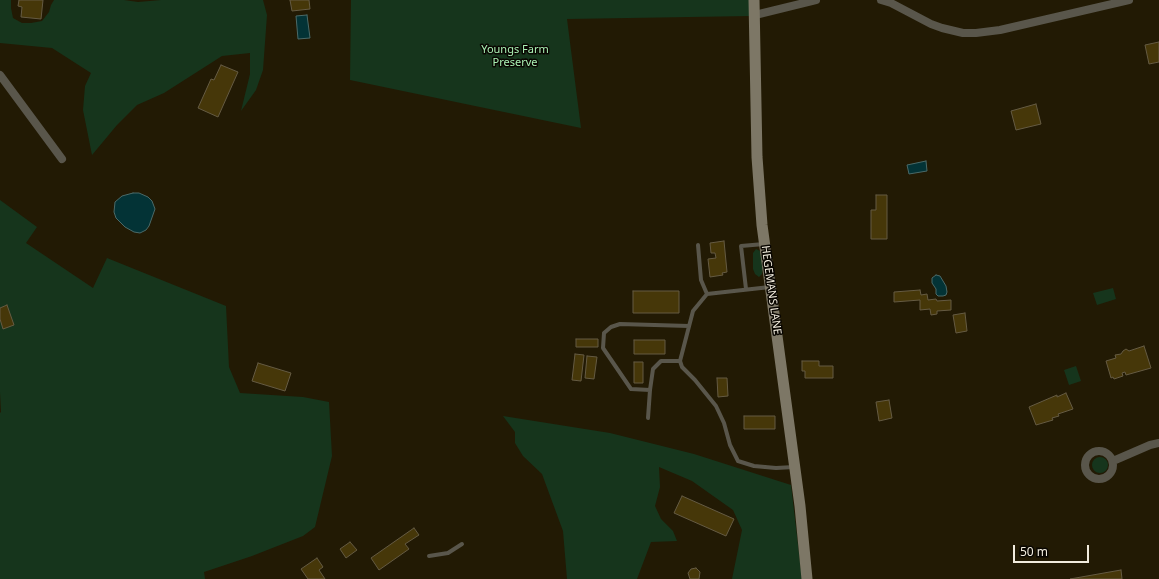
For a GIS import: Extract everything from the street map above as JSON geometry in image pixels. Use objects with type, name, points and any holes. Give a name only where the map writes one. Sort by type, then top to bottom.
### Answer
[{"type":"street","name":"HEGEMANS LANE","points":[[754,0],[757,156],[765,244],[807,579]]},
{"type":"street","points":[[755,15],[816,0]]},
{"type":"street","points":[[881,0],[891,3],[931,24],[963,33],[1000,30],[1129,0]]},
{"type":"street","points":[[0,75],[62,159]]},
{"type":"street","points":[[1113,460],[1150,445],[1159,443]]},
{"type":"lane","points":[[746,289],[741,246],[765,244]]},
{"type":"lane","points":[[698,245],[701,280],[707,294]]},
{"type":"lane","points":[[770,287],[707,294],[693,311],[680,361],[682,367],[695,380],[716,406],[724,424],[730,445],[738,460],[754,466],[776,468],[794,467]]},
{"type":"lane","points":[[650,390],[631,389],[603,348],[604,333],[611,327],[620,324],[689,326]]},
{"type":"lane","points":[[648,418],[653,369],[661,361],[680,361]]},
{"type":"lane","points":[[429,556],[448,553],[462,544]]},
{"type":"green space","points":[[0,0],[11,0],[13,18],[22,23],[31,23],[42,21],[49,12],[54,0],[124,0],[138,2],[161,0],[263,0],[267,15],[263,70],[256,90],[241,111],[250,74],[250,53],[222,56],[164,93],[137,105],[117,125],[92,155],[83,110],[85,86],[91,73],[52,48],[0,43]]},
{"type":"green space","name":"Youngs Farm Preserve","points":[[351,0],[750,0],[751,16],[567,19],[581,128],[350,80]]},
{"type":"green space","points":[[0,200],[37,227],[26,243],[93,288],[107,258],[226,306],[229,367],[240,393],[303,397],[329,402],[332,456],[315,527],[303,536],[252,556],[204,572],[205,579],[0,579]]},
{"type":"green space","points":[[756,249],[760,251],[763,268],[762,274],[759,277],[755,274],[753,269],[753,253]]},
{"type":"green space","points":[[1113,288],[1116,299],[1097,305],[1093,293]]},
{"type":"green space","points":[[1076,366],[1081,381],[1069,385],[1064,370]]},
{"type":"green space","points":[[503,416],[610,433],[694,454],[791,485],[802,579],[732,579],[742,530],[733,510],[692,481],[659,467],[660,487],[655,506],[661,519],[673,531],[677,541],[651,542],[637,579],[567,579],[563,531],[542,474],[523,456],[515,443],[515,432]]},
{"type":"green space","points":[[1097,457],[1103,457],[1108,462],[1106,471],[1103,473],[1097,473],[1092,468],[1092,462]]},
{"type":"water","points":[[307,15],[310,38],[298,39],[296,16]]},
{"type":"water","points":[[926,161],[927,171],[909,174],[907,165]]},
{"type":"water","points":[[139,193],[148,197],[152,201],[155,209],[149,226],[146,230],[140,233],[134,232],[125,227],[116,218],[114,212],[115,202],[122,196]]},
{"type":"water","points":[[936,275],[940,276],[946,286],[946,295],[938,296],[936,294],[936,289],[932,283],[932,278]]},
{"type":"building","points":[[19,0],[43,0],[41,19],[21,17],[22,7],[18,6]]},
{"type":"building","points":[[290,0],[309,0],[310,9],[292,11]]},
{"type":"building","points":[[1159,42],[1159,62],[1149,64],[1145,45]]},
{"type":"building","points":[[221,65],[238,72],[218,117],[198,108],[211,79],[214,80]]},
{"type":"building","points":[[1036,104],[1041,124],[1016,130],[1011,111]]},
{"type":"building","points":[[876,195],[887,195],[887,239],[871,239],[871,210],[876,210]]},
{"type":"building","points":[[724,241],[727,272],[722,273],[723,275],[710,277],[708,259],[716,258],[715,253],[711,253],[710,243]]},
{"type":"building","points":[[920,290],[921,295],[927,294],[928,300],[951,300],[951,310],[937,311],[937,314],[931,315],[930,309],[920,310],[920,300],[894,302],[894,292]]},
{"type":"building","points":[[633,291],[679,291],[679,313],[633,313]]},
{"type":"building","points":[[7,305],[14,325],[3,329],[0,319],[0,308]]},
{"type":"building","points":[[965,313],[967,331],[956,333],[953,315]]},
{"type":"building","points":[[576,339],[598,339],[598,347],[576,347]]},
{"type":"building","points":[[634,340],[665,340],[665,354],[634,354]]},
{"type":"building","points":[[1144,346],[1151,368],[1126,375],[1125,372],[1122,373],[1123,376],[1114,379],[1113,377],[1111,378],[1106,361],[1116,358],[1115,355],[1121,354],[1126,349],[1129,351]]},
{"type":"building","points":[[575,354],[584,355],[581,381],[572,380]]},
{"type":"building","points":[[587,356],[597,357],[594,379],[585,378]]},
{"type":"building","points":[[802,361],[819,361],[819,366],[833,366],[833,378],[805,378],[805,371],[802,371]]},
{"type":"building","points":[[634,362],[643,362],[643,383],[634,383]]},
{"type":"building","points":[[258,363],[291,373],[285,391],[252,381]]},
{"type":"building","points":[[717,378],[727,378],[728,396],[718,397]]},
{"type":"building","points":[[1066,393],[1073,409],[1058,414],[1059,416],[1052,418],[1053,420],[1036,425],[1029,407],[1057,395],[1057,397]]},
{"type":"building","points":[[889,400],[892,418],[879,421],[876,402]]},
{"type":"building","points":[[744,416],[775,416],[775,429],[744,429]]},
{"type":"building","points":[[682,496],[734,519],[726,536],[674,513]]},
{"type":"building","points":[[414,528],[419,535],[405,544],[409,549],[379,570],[371,558]]},
{"type":"building","points":[[350,542],[357,550],[346,558],[340,549]]},
{"type":"building","points":[[317,558],[323,567],[319,570],[325,579],[308,579],[301,569]]},
{"type":"building","points":[[696,568],[700,572],[699,579],[690,579],[688,573],[691,569]]},
{"type":"building","points":[[1121,570],[1122,579],[1070,579]]}]
